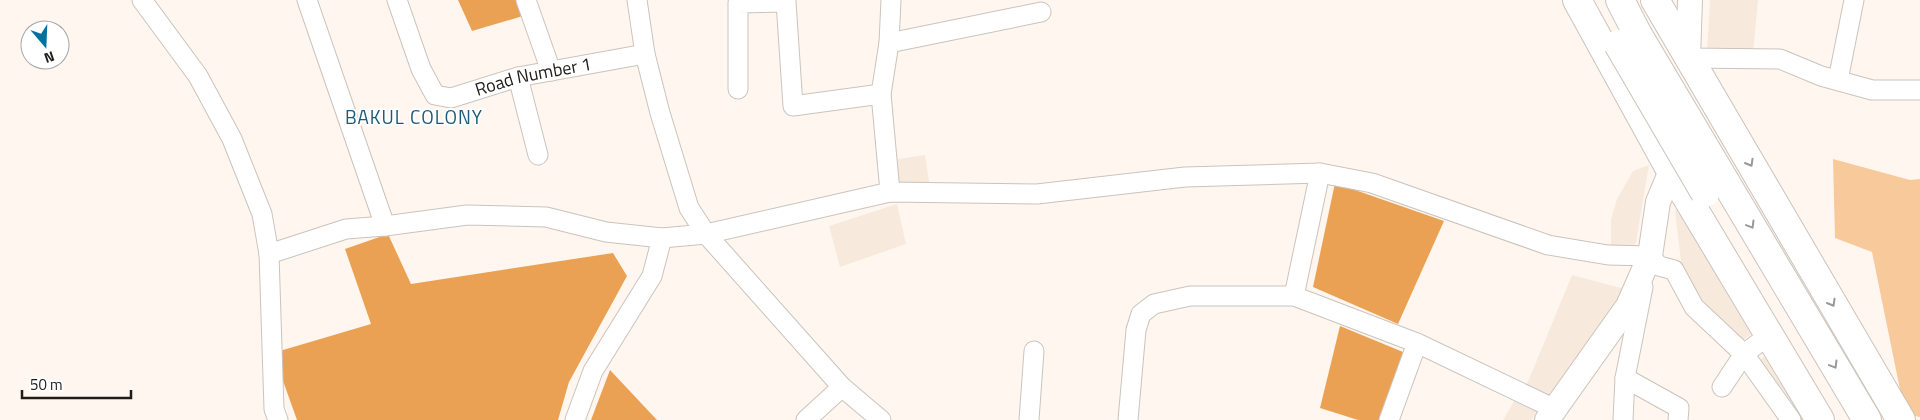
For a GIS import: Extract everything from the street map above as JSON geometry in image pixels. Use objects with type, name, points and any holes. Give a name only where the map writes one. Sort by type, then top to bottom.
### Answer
[{"type":"highway","points":[[1577,0],[1671,171],[1820,420]]},
{"type":"highway","points":[[1594,0],[1628,39],[1716,188],[1867,420]]},
{"type":"highway","points":[[1620,0],[1628,39]]},
{"type":"highway","points":[[1655,0],[1901,420]]},
{"type":"highway","points":[[1627,91],[1688,58]]},
{"type":"highway","points":[[1671,171],[1734,137]]},
{"type":"highway","points":[[1716,188],[1839,420]]},
{"type":"main road","points":[[1688,58],[1690,0]]},
{"type":"main road","points":[[1551,415],[1628,306],[1650,256],[1658,202],[1671,171]]},
{"type":"street","points":[[142,0],[198,76],[232,139],[262,214],[269,254],[274,409],[278,420]]},
{"type":"street","points":[[307,0],[385,226]]},
{"type":"street","name":"Road Number 1","points":[[397,0],[421,68],[435,95],[451,98],[518,77],[645,54]]},
{"type":"street","points":[[526,0],[551,71]]},
{"type":"street","points":[[636,0],[645,54],[660,113],[689,208],[706,234],[842,387],[881,420]]},
{"type":"street","points":[[890,192],[882,94],[891,0]]},
{"type":"street","points":[[1838,80],[1854,0]]},
{"type":"street","points":[[738,89],[738,3],[786,2],[792,106],[882,94]]},
{"type":"street","points":[[888,43],[1041,12]]},
{"type":"street","points":[[1688,58],[1780,59],[1821,76],[1872,90],[1920,90]]},
{"type":"street","points":[[518,77],[538,154]]},
{"type":"street","points":[[1646,126],[1708,93]]},
{"type":"street","points":[[269,254],[346,229],[385,226],[467,215],[546,217],[606,232],[662,238],[706,234],[890,192],[1037,194],[1185,177],[1320,172],[1372,183],[1548,245],[1608,255],[1650,256],[1659,266],[1674,270],[1694,307],[1744,354],[1791,420]]},
{"type":"street","points":[[1294,296],[1320,172]]},
{"type":"street","points":[[575,420],[593,371],[652,276],[662,238]]},
{"type":"street","points":[[1623,420],[1625,378],[1650,256]]},
{"type":"street","points":[[1128,420],[1136,330],[1141,314],[1154,304],[1190,296],[1294,296],[1417,343],[1551,415]]},
{"type":"street","points":[[1722,387],[1744,354],[1769,335]]},
{"type":"street","points":[[1389,420],[1417,343]]},
{"type":"street","points":[[1029,420],[1034,351]]},
{"type":"street","points":[[1625,378],[1678,414],[1694,420]]},
{"type":"street","points":[[806,420],[842,387]]},
{"type":"shaded area","points":[[458,0],[517,0],[523,16],[472,31]]},
{"type":"shaded area","points":[[1710,0],[1758,0],[1753,55],[1707,51]]},
{"type":"shaded area","points":[[925,155],[930,187],[898,187],[898,159]]},
{"type":"shaded area","points":[[1833,159],[1910,180],[1920,179],[1920,417],[1905,414],[1872,252],[1835,238]]},
{"type":"shaded area","points":[[1649,165],[1635,248],[1611,248],[1611,219],[1617,199],[1633,171]]},
{"type":"shaded area","points":[[1335,183],[1444,221],[1398,324],[1313,287]]},
{"type":"shaded area","points":[[897,204],[906,244],[840,267],[829,226]]},
{"type":"shaded area","points":[[1682,204],[1758,329],[1738,344],[1701,302],[1682,270],[1675,211]]},
{"type":"shaded area","points":[[388,234],[411,284],[613,253],[627,276],[569,382],[558,420],[297,420],[273,353],[371,324],[345,249]]},
{"type":"shaded area","points":[[1572,275],[1625,289],[1549,395],[1527,384]]},
{"type":"shaded area","points":[[1340,326],[1403,352],[1379,420],[1358,420],[1320,408]]},
{"type":"shaded area","points":[[1771,351],[1815,420],[1799,420],[1755,364]]},
{"type":"shaded area","points":[[610,370],[657,420],[591,420]]},
{"type":"shaded area","points":[[1516,398],[1537,411],[1532,420],[1503,420]]},
{"type":"district","name":"BAKUL COLONY","points":[[414,117]]}]
